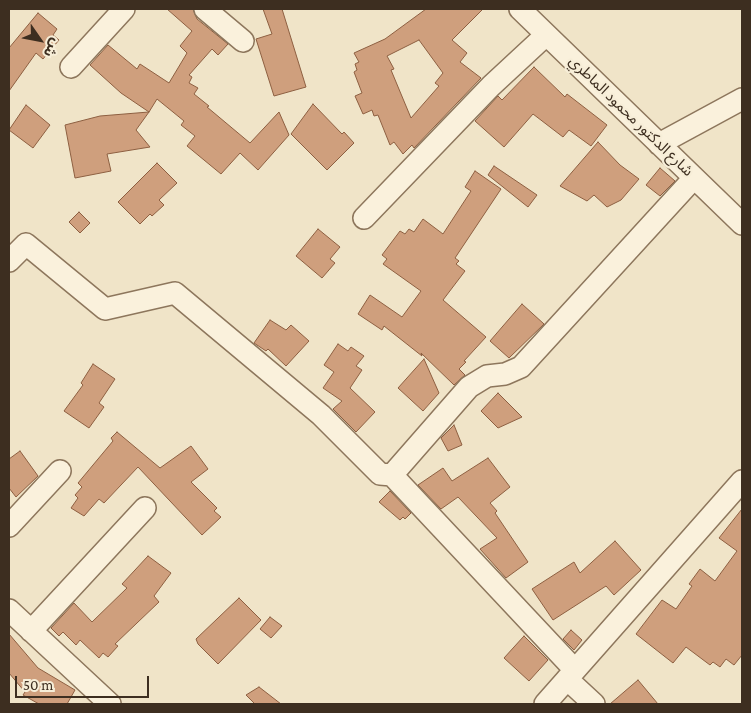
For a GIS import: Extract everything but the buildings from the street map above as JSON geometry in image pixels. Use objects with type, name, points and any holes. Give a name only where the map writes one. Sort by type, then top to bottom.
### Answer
[{"type":"street","points":[[71,67],[124,9]]},
{"type":"street","points":[[205,9],[242,41]]},
{"type":"street","name":"شارع الدكتور محمود الماطري","points":[[520,9],[742,224]]},
{"type":"street","points":[[364,218],[491,86],[546,34]]},
{"type":"street","points":[[659,144],[742,99]]},
{"type":"street","points":[[392,475],[469,387],[487,376],[505,374],[521,367],[694,178]]},
{"type":"street","points":[[9,261],[26,244],[105,308],[175,293],[301,397],[380,474],[392,475],[571,675],[594,704]]},
{"type":"street","points":[[9,526],[60,472]]},
{"type":"street","points":[[545,704],[739,490]]},
{"type":"street","points":[[31,631],[144,508]]},
{"type":"street","points":[[9,610],[110,704]]}]
